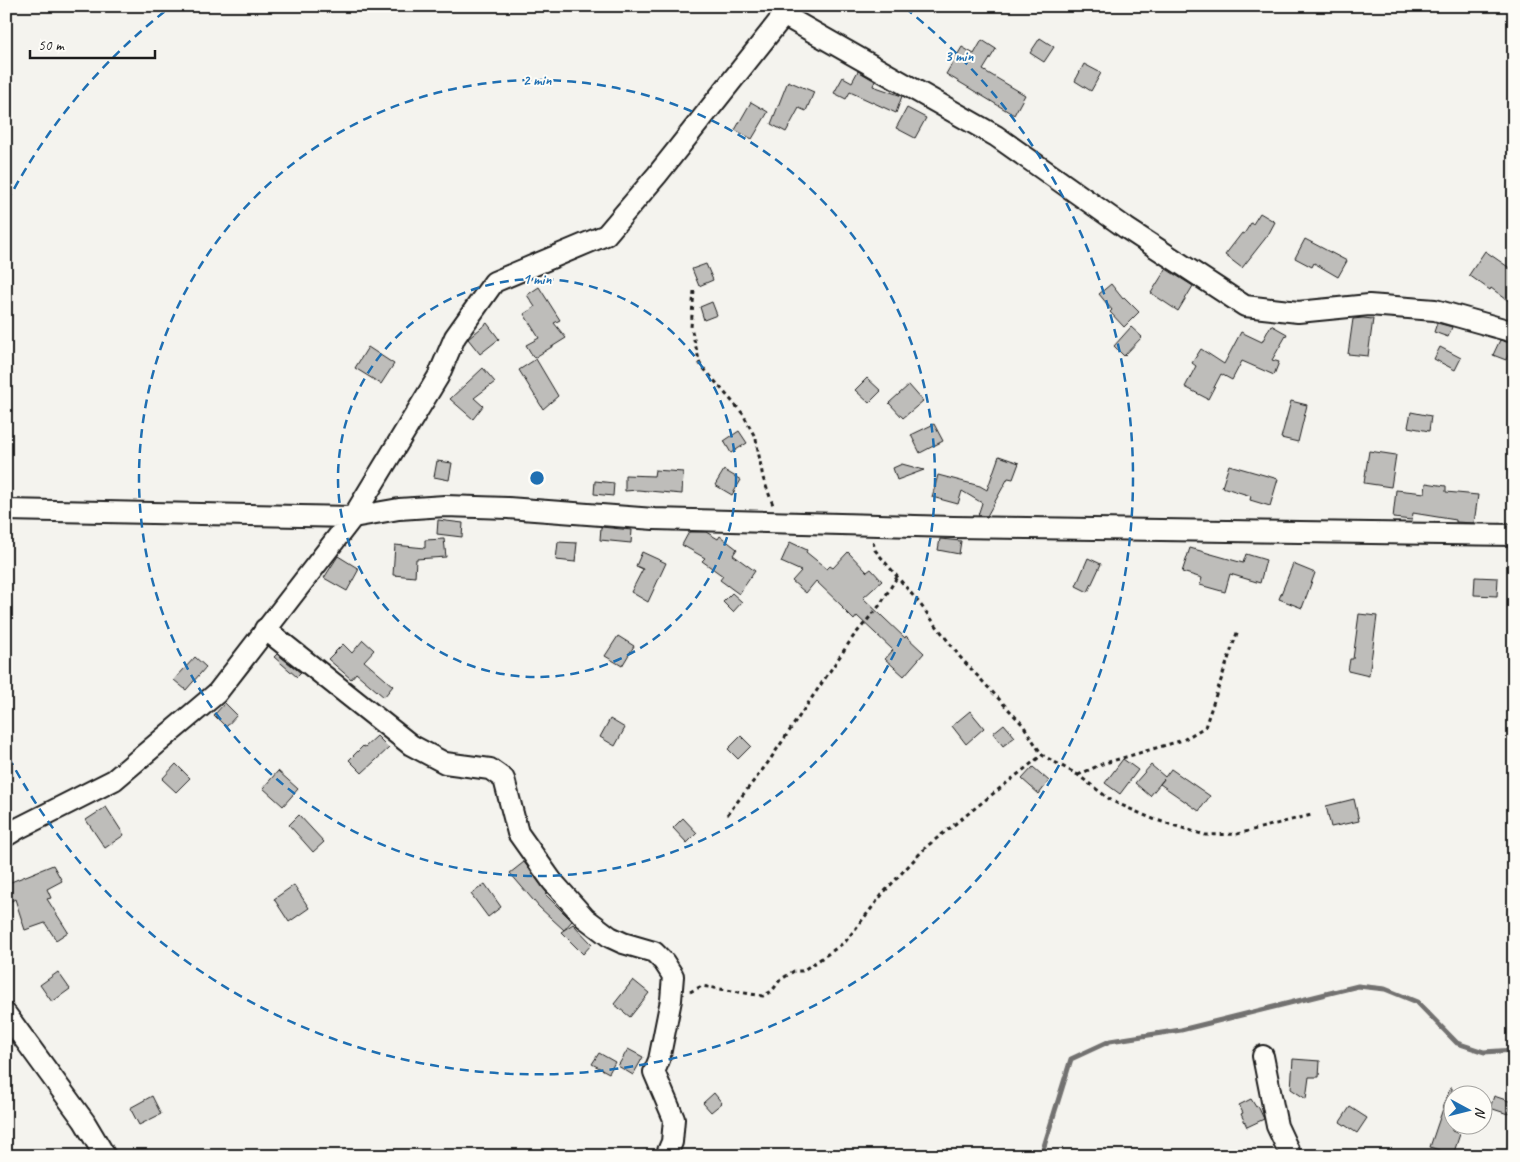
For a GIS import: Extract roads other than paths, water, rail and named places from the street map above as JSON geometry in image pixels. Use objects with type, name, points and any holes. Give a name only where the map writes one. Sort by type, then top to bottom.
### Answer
[{"type":"street","points":[[6,836],[114,780],[217,693],[352,517],[438,377],[455,338],[494,282],[606,234],[663,168],[788,11],[996,136],[1126,228],[1245,306],[1298,312],[1369,305],[1435,310],[1514,332]]},
{"type":"street","points":[[6,510],[352,517],[399,509],[445,506],[508,508],[654,519],[1514,535]]},
{"type":"street","points":[[265,629],[411,745],[445,763],[490,769],[504,778],[518,833],[552,881],[585,918],[610,937],[654,952],[664,962],[673,976],[671,1000],[654,1072],[674,1119],[672,1142],[666,1156]]},
{"type":"street","points":[[6,1014],[84,1121],[105,1156]]},
{"type":"street","points":[[1263,1056],[1277,1126],[1290,1155]]},
{"type":"waterway","points":[[1041,1156],[1071,1059],[1110,1041],[1181,1030],[1358,986],[1385,989],[1417,1002],[1457,1043],[1484,1052],[1514,1050]]}]
